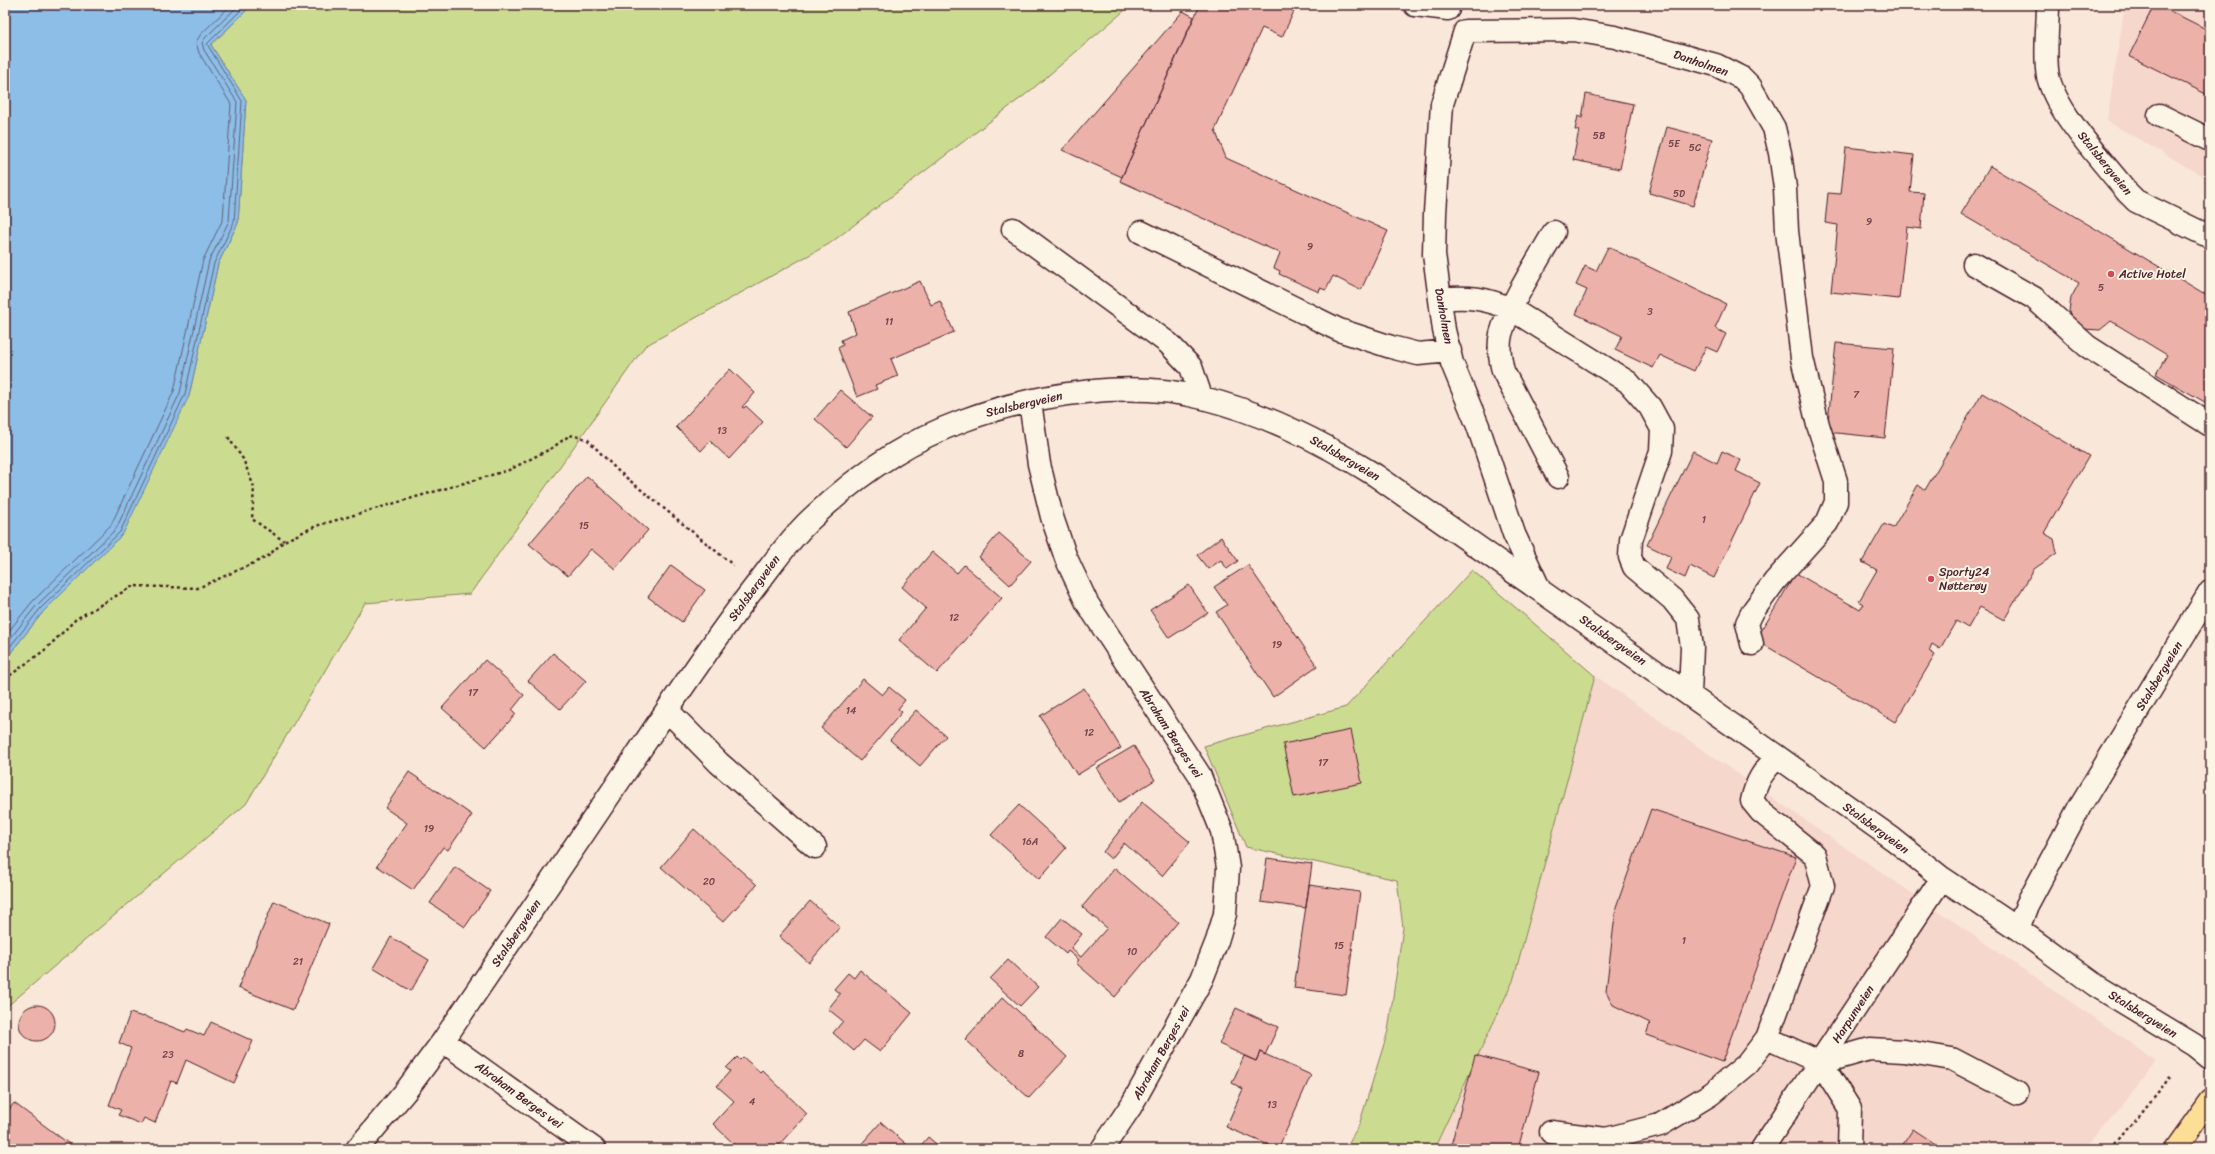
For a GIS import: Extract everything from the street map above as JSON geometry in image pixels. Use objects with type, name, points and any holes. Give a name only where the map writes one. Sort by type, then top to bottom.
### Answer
[{"type":"main road","points":[[2175,1149],[2210,1100]]},
{"type":"street","points":[[1415,5],[1447,7],[1465,31]]},
{"type":"street","name":"Stalsbergveien","points":[[2048,5],[2048,74],[2053,92],[2068,117],[2127,192],[2136,201],[2210,237]]},
{"type":"street","name":"Danholmen","points":[[1539,588],[1514,534],[1478,426],[1450,352],[1440,299],[1434,254],[1442,104],[1465,31],[1573,30],[1615,37],[1716,65],[1742,78],[1750,86],[1774,128],[1780,153],[1802,358],[1818,424],[1836,481],[1836,502],[1827,523],[1775,581],[1753,611],[1747,623],[1752,644]]},
{"type":"street","points":[[2159,115],[2210,140]]},
{"type":"street","points":[[1014,229],[1168,343],[1191,367],[1201,397]]},
{"type":"street","points":[[1140,232],[1339,330],[1418,354],[1450,352]]},
{"type":"street","points":[[1554,232],[1512,309],[1501,334],[1499,352],[1502,371],[1558,477]]},
{"type":"street","points":[[1974,264],[2034,298],[2087,346],[2210,425]]},
{"type":"street","points":[[1440,299],[1464,296],[1491,300],[1512,309],[1628,382],[1650,407],[1662,429],[1661,451],[1631,540],[1630,557],[1634,567],[1672,599],[1688,619],[1692,647],[1690,694]]},
{"type":"street","name":"Stalsbergveien","points":[[358,1149],[405,1092],[443,1041],[667,710],[784,547],[808,521],[850,484],[894,453],[931,434],[980,414],[1030,402],[1084,392],[1139,388],[1201,397],[1264,416],[1325,444],[1375,475],[1690,694],[1892,839],[1942,878],[2018,929],[2095,985],[2194,1045],[2210,1058]]},
{"type":"street","name":"Abraham Berges vei","points":[[1030,402],[1039,464],[1052,517],[1066,558],[1087,603],[1199,774],[1222,831],[1228,868],[1225,914],[1217,941],[1202,979],[1131,1106],[1102,1149]]},
{"type":"street","name":"Stalsbergveien","points":[[2018,929],[2027,906],[2080,806],[2210,592]]},
{"type":"street","points":[[667,710],[719,763],[815,847]]},
{"type":"street","points":[[1551,1132],[1606,1139],[1660,1125],[1711,1094],[1747,1064],[1767,1038],[1823,886],[1815,855],[1761,812],[1752,801],[1759,779],[1765,768],[1778,757]]},
{"type":"street","name":"Harpunveien","points":[[1762,1149],[1821,1063],[1942,878]]},
{"type":"street","points":[[1767,1038],[1821,1063],[1850,1109],[1849,1149]]},
{"type":"street","name":"Abraham Berges vei","points":[[443,1041],[594,1149]]},
{"type":"street","points":[[1821,1063],[1870,1049],[1904,1051],[1952,1058],[2017,1093]]},
{"type":"path","points":[[5,679],[46,649],[76,619],[133,586],[198,588],[267,557],[284,541],[316,526],[509,470],[552,448],[570,435],[588,439],[628,479],[757,585]]},
{"type":"path","points":[[228,437],[243,459],[254,487],[252,519],[284,541]]},
{"type":"path","points":[[2112,1149],[2171,1076]]},
{"type":"shaded area","points":[[2125,5],[2210,5],[2210,180],[2107,121]]},
{"type":"shaded area","points":[[1595,676],[2157,1061],[2086,1149],[1434,1149],[1513,981]]},
{"type":"green space","points":[[252,5],[1131,5],[1030,91],[829,244],[645,346],[470,594],[365,603],[246,804],[5,1008],[5,660],[43,612],[189,396],[218,264],[238,223],[246,100],[211,45]]},
{"type":"green space","points":[[1472,570],[1595,676],[1513,981],[1434,1149],[1345,1149],[1359,1125],[1388,1031],[1403,928],[1397,880],[1246,847],[1204,746],[1346,707]]},
{"type":"water","points":[[5,5],[252,5],[211,45],[246,100],[238,223],[218,264],[189,396],[123,534],[43,612],[5,660]]},
{"type":"building","points":[[1200,5],[1297,5],[1282,37],[1262,28],[1215,130],[1226,158],[1388,231],[1361,290],[1333,276],[1326,290],[1320,288],[1319,292],[1279,274],[1280,271],[1274,268],[1280,253],[1120,181]]},
{"type":"building","points":[[2154,5],[2158,5],[2210,31],[2210,96],[2129,56]]},
{"type":"building","points":[[1183,11],[1194,17],[1122,177],[1062,150]]},
{"type":"building","points":[[1586,94],[1633,104],[1620,169],[1573,160],[1579,130],[1575,130],[1578,116],[1582,118]]},
{"type":"building","points":[[1667,127],[1712,139],[1693,206],[1649,193]]},
{"type":"building","points":[[1846,147],[1914,155],[1910,192],[1924,193],[1921,229],[1907,227],[1899,299],[1831,292],[1838,225],[1825,223],[1828,193],[1841,194]]},
{"type":"building","points":[[1990,166],[2210,297],[2210,405],[2156,374],[2167,355],[2111,321],[2100,330],[2083,329],[2071,317],[2069,311],[2071,298],[2079,283],[1961,214]]},
{"type":"building","points":[[1608,247],[1726,304],[1715,328],[1726,334],[1717,352],[1706,347],[1694,371],[1660,355],[1653,368],[1615,350],[1622,336],[1576,314],[1587,290],[1576,285],[1585,266],[1596,271]]},
{"type":"building","points":[[920,281],[931,305],[940,301],[954,332],[891,359],[898,376],[875,385],[877,389],[857,397],[838,348],[843,345],[841,340],[856,333],[849,312]]},
{"type":"building","points":[[1836,343],[1894,348],[1885,438],[1827,432]]},
{"type":"building","points":[[730,369],[755,393],[742,407],[744,408],[746,406],[763,422],[729,459],[710,441],[701,451],[676,427]]},
{"type":"building","points":[[840,390],[872,417],[846,447],[815,419]]},
{"type":"building","points":[[1982,393],[2089,456],[2044,533],[2054,539],[2057,553],[2034,569],[2004,620],[1980,607],[1968,628],[1956,621],[1940,649],[1932,644],[1929,651],[1935,655],[1895,722],[1756,640],[1796,573],[1860,610],[1864,604],[1859,601],[1877,570],[1862,562],[1884,524],[1893,528],[1918,485],[1925,490]]},
{"type":"building","points":[[1693,451],[1717,463],[1722,451],[1741,460],[1736,471],[1760,483],[1714,578],[1690,566],[1685,578],[1666,569],[1671,557],[1647,545]]},
{"type":"building","points":[[587,476],[648,530],[615,569],[591,549],[568,576],[529,544]]},
{"type":"building","points":[[999,533],[1031,561],[1010,585],[979,557]]},
{"type":"building","points":[[1221,537],[1238,561],[1227,569],[1221,560],[1208,569],[1197,555]]},
{"type":"building","points":[[932,552],[957,573],[964,565],[1002,598],[937,673],[899,640],[926,608],[902,587]]},
{"type":"building","points":[[671,565],[705,590],[682,622],[648,597]]},
{"type":"building","points":[[1248,565],[1317,666],[1273,697],[1216,612],[1227,605],[1214,587]]},
{"type":"building","points":[[1189,585],[1208,613],[1169,638],[1150,610]]},
{"type":"building","points":[[553,653],[586,681],[560,709],[528,681]]},
{"type":"building","points":[[485,660],[524,695],[512,710],[516,714],[486,747],[442,708]]},
{"type":"building","points":[[863,679],[882,695],[889,687],[905,700],[898,709],[902,712],[860,761],[821,728]]},
{"type":"building","points":[[1084,688],[1121,748],[1077,775],[1040,716]]},
{"type":"building","points":[[916,710],[946,736],[920,766],[890,740]]},
{"type":"building","points":[[1351,730],[1362,783],[1294,797],[1283,744]]},
{"type":"building","points":[[1134,746],[1155,780],[1119,802],[1097,768]]},
{"type":"building","points":[[409,772],[472,815],[448,850],[443,847],[413,890],[377,866],[407,823],[385,808]]},
{"type":"building","points":[[1142,802],[1190,842],[1162,876],[1124,843],[1111,859],[1103,852]]},
{"type":"building","points":[[1019,805],[1066,848],[1039,879],[991,835]]},
{"type":"building","points":[[1651,809],[1796,857],[1722,1062],[1646,1035],[1650,1023],[1613,1005],[1606,991],[1616,907]]},
{"type":"building","points":[[694,829],[757,885],[723,922],[661,867]]},
{"type":"building","points":[[1267,858],[1312,864],[1306,908],[1261,902]]},
{"type":"building","points":[[455,867],[490,891],[465,927],[430,903]]},
{"type":"building","points":[[1115,868],[1178,922],[1115,997],[1076,963],[1079,960],[1068,951],[1066,954],[1046,937],[1062,918],[1082,934],[1071,948],[1081,957],[1107,928],[1082,907]]},
{"type":"building","points":[[1309,885],[1360,892],[1346,995],[1294,988]]},
{"type":"building","points":[[274,901],[329,924],[293,1010],[238,988]]},
{"type":"building","points":[[810,901],[840,927],[809,963],[779,936]]},
{"type":"building","points":[[391,937],[429,960],[411,991],[373,968]]},
{"type":"building","points":[[1008,960],[1038,987],[1020,1006],[990,979]]},
{"type":"building","points":[[860,970],[912,1013],[880,1052],[864,1040],[854,1051],[833,1033],[843,1021],[828,1009],[840,994],[834,989],[848,973],[854,978]]},
{"type":"building","points":[[1003,997],[1067,1057],[1029,1098],[965,1039]]},
{"type":"building","points":[[41,1005],[50,1010],[54,1016],[54,1030],[50,1036],[41,1041],[33,1041],[24,1036],[20,1030],[19,1019],[24,1010],[30,1006]]},
{"type":"building","points":[[1236,1008],[1278,1027],[1265,1055],[1260,1052],[1256,1061],[1219,1044]]},
{"type":"building","points":[[130,1013],[144,1016],[185,1032],[187,1029],[204,1036],[211,1022],[253,1041],[234,1083],[186,1060],[177,1083],[171,1081],[155,1123],[144,1118],[141,1124],[118,1115],[121,1110],[109,1105],[131,1048],[119,1043]]},
{"type":"building","points":[[1260,1052],[1311,1075],[1278,1149],[1226,1127],[1243,1089],[1232,1083],[1244,1056],[1256,1061]]},
{"type":"building","points":[[1475,1055],[1539,1072],[1518,1149],[1450,1149]]},
{"type":"building","points":[[737,1057],[740,1060],[743,1057],[760,1072],[762,1070],[807,1114],[775,1149],[753,1149],[750,1146],[747,1149],[739,1149],[713,1124],[734,1101],[717,1086],[730,1071],[726,1068]]},
{"type":"building","points":[[14,1103],[76,1149],[5,1149],[5,1115]]},
{"type":"building","points":[[881,1122],[912,1149],[857,1149]]},
{"type":"building","points":[[1913,1129],[1943,1149],[1900,1149]]},
{"type":"building","points":[[928,1137],[942,1149],[918,1149]]},
{"type":"place","name":"Active Hotel","points":[[2111,274]]},
{"type":"place","name":"Sporty24 Nøtterøy","points":[[1931,579]]}]
